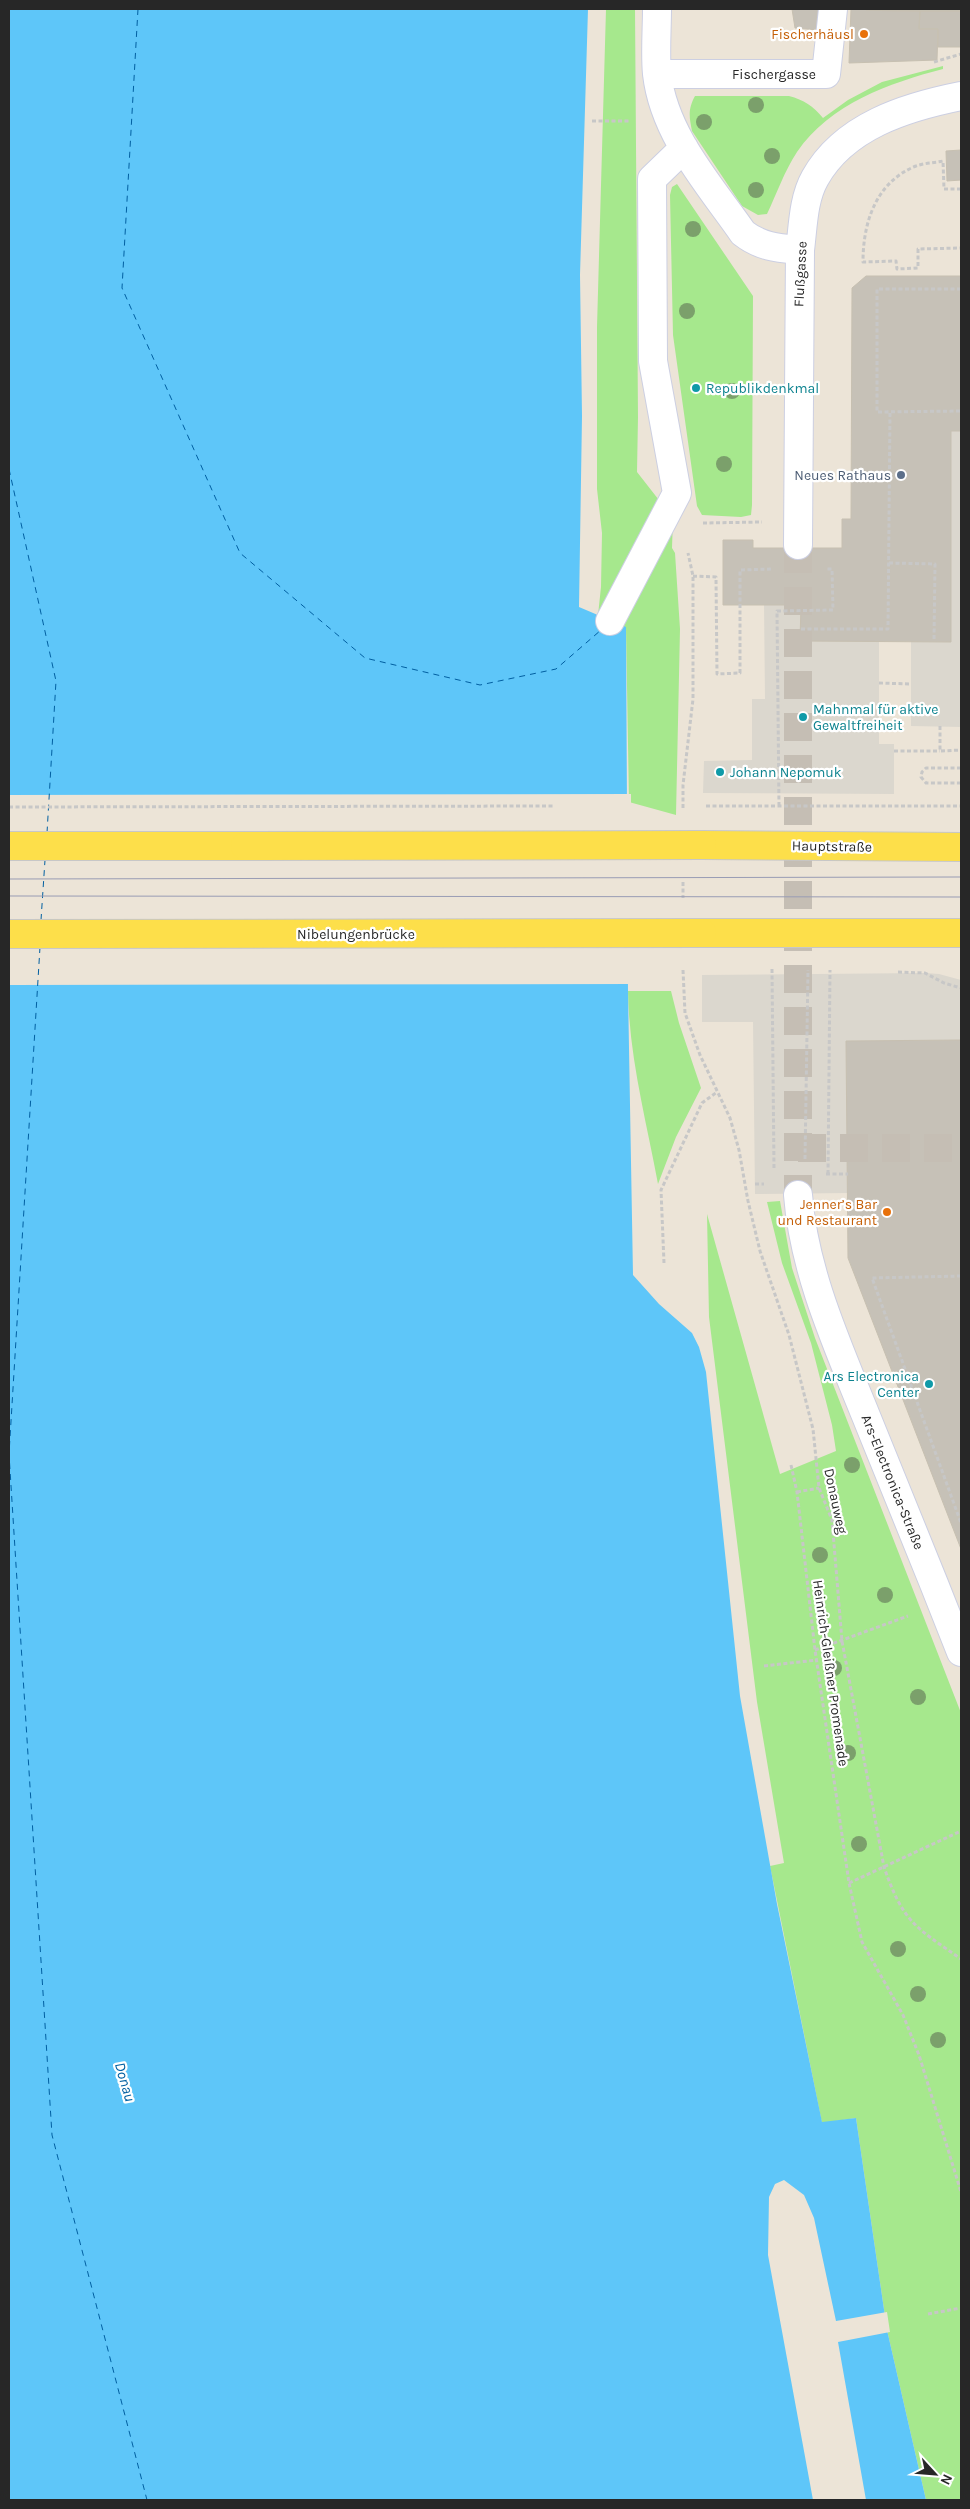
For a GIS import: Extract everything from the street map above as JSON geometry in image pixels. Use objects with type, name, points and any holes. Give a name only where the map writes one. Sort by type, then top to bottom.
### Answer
[{"type":"main road","name":"Hauptstraße","points":[[9,846],[961,846]]},
{"type":"main road","name":"Nibelungenbrücke","points":[[9,934],[961,933]]},
{"type":"street","points":[[657,9],[657,74],[666,114],[684,148],[743,233],[756,242],[771,248],[800,250]]},
{"type":"street","name":"Fischergasse","points":[[657,74],[826,74],[833,9]]},
{"type":"street","name":"Flußgasse","points":[[798,545],[800,250],[804,211],[814,179],[832,153],[856,132],[915,107],[961,96]]},
{"type":"street","points":[[610,621],[677,493],[653,361],[652,179],[684,148]]},
{"type":"street","name":"Ars-Electronica-Straße","points":[[798,1195],[812,1273],[832,1330],[961,1652]]},
{"type":"path","points":[[942,60],[961,54]]},
{"type":"path","points":[[592,121],[639,121]]},
{"type":"path","points":[[961,190],[944,189],[943,161],[916,166],[890,183],[875,202],[866,222],[863,262],[896,260],[897,269],[918,268],[918,249],[961,248]]},
{"type":"path","points":[[961,289],[877,289],[877,412],[961,411]]},
{"type":"path","points":[[801,629],[888,629],[890,412]]},
{"type":"path","points":[[698,523],[762,522]]},
{"type":"path","points":[[889,564],[935,564],[934,641]]},
{"type":"path","points":[[693,576],[716,577],[717,674],[740,673],[740,608]]},
{"type":"path","points":[[779,806],[778,611],[820,611]]},
{"type":"path","points":[[879,683],[911,684]]},
{"type":"path","points":[[940,726],[940,750]]},
{"type":"path","points":[[894,751],[961,750]]},
{"type":"path","points":[[961,768],[926,768],[922,772],[921,777],[926,783],[961,783]]},
{"type":"path","points":[[9,807],[564,806]]},
{"type":"path","points":[[673,806],[693,806]]},
{"type":"path","points":[[703,806],[961,806]]},
{"type":"path","points":[[772,970],[774,1174]]},
{"type":"path","points":[[805,1168],[808,970]]},
{"type":"path","points":[[828,1174],[830,970]]},
{"type":"path","points":[[896,972],[924,973],[944,984],[961,988]]},
{"type":"path","name":"Donauweg","points":[[715,1087],[730,1118],[739,1150],[760,1251],[789,1335],[813,1429],[819,1488],[832,1520],[842,1640],[884,1867],[893,1891],[906,1915],[931,1939],[961,1958]]},
{"type":"path","points":[[664,1264],[661,1190],[702,1104],[717,1092]]},
{"type":"path","points":[[755,1184],[765,1184]]},
{"type":"path","points":[[961,1276],[872,1278],[961,1523]]},
{"type":"path","name":"Heinrich-Gleißner Promenade","points":[[791,1465],[798,1492],[815,1650],[849,1883],[862,1942],[903,2016],[916,2047],[961,2192]]},
{"type":"path","points":[[798,1492],[819,1488]]},
{"type":"path","points":[[815,1650],[942,1604]]},
{"type":"path","points":[[764,1666],[817,1660]]},
{"type":"path","points":[[849,1883],[961,1831]]},
{"type":"path","points":[[928,2314],[961,2308]]},
{"type":"green space","points":[[606,9],[635,9],[637,472],[673,518],[672,548],[675,553],[680,629],[676,815],[629,802],[626,628],[598,615],[601,587],[602,533],[597,489],[597,327]]},
{"type":"green space","points":[[943,66],[943,69],[902,81],[862,98],[843,108],[826,121],[797,152],[784,175],[767,214],[758,215],[742,206],[692,131],[690,113],[695,96],[789,96],[808,104],[823,118],[848,100],[882,82]]},
{"type":"green space","points":[[677,184],[753,296],[751,515],[741,517],[702,515],[697,506],[673,335],[670,195],[672,187]]},
{"type":"green space","points":[[628,991],[671,991],[679,1023],[701,1088],[676,1137],[658,1184],[631,1040]]},
{"type":"green space","points":[[780,1201],[792,1268],[815,1338],[961,1713],[961,2500],[926,2500],[887,2330],[856,2118],[822,2123],[770,1866],[784,1863],[757,1702],[709,1317],[707,1214],[780,1474],[836,1451],[832,1425],[811,1343],[782,1263],[767,1202]]},
{"type":"shaded area","points":[[951,431],[961,431],[961,727],[911,726],[911,641],[951,641]]},
{"type":"shaded area","points":[[764,604],[801,605],[801,611],[879,641],[879,744],[894,744],[894,794],[703,793],[704,761],[752,760],[752,699],[765,699]]},
{"type":"shaded area","points":[[939,974],[961,980],[961,1040],[847,1041],[848,1193],[755,1194],[753,1022],[702,1022],[702,975]]},
{"type":"water","name":"Donau","points":[[9,9],[588,9],[580,275],[582,416],[579,607],[626,627],[628,991],[633,1275],[659,1304],[692,1333],[699,1347],[706,1372],[740,1696],[777,1904],[822,2122],[856,2118],[887,2330],[926,2500],[9,2500]]},
{"type":"pier","points":[[631,794],[631,984],[9,985],[9,795]]},
{"type":"pier","points":[[784,2180],[804,2195],[814,2218],[836,2321],[887,2312],[890,2332],[838,2342],[866,2500],[813,2500],[768,2255],[769,2197],[775,2184]]},
{"type":"building","points":[[792,9],[822,9],[819,30],[795,28]]},
{"type":"building","points":[[851,9],[920,11],[919,29],[938,29],[937,60],[849,63]]},
{"type":"building","points":[[897,9],[897,11],[866,10]]},
{"type":"building","points":[[897,9],[961,9],[961,11],[897,11]]},
{"type":"building","points":[[920,11],[961,11],[961,47],[938,47],[938,29],[919,29]]},
{"type":"building","points":[[961,150],[961,180],[947,181],[946,151]]},
{"type":"building","name":"Neues Rathaus","points":[[866,276],[961,276],[961,431],[951,431],[951,642],[800,641],[801,605],[723,605],[723,540],[753,540],[753,548],[842,548],[842,519],[851,519],[852,288]]},
{"type":"building","name":"Ars Electronica Center","points":[[961,1040],[961,1549],[848,1258],[846,1041]]},
{"type":"ferry route","points":[[138,9],[122,288],[240,553],[365,658],[480,685],[556,669],[601,630]]},
{"type":"ferry route","points":[[9,469],[56,681],[47,833]]},
{"type":"ferry route","points":[[41,920],[45,860]]},
{"type":"ferry route","points":[[40,947],[9,1454],[52,2135],[147,2500]]},
{"type":"tunnel","points":[[798,545],[798,1195]]},
{"type":"tunnel","points":[[798,1148],[961,1148]]},
{"type":"tram line","points":[[9,879],[961,877]]},
{"type":"tram line","points":[[9,896],[961,897]]},
{"type":"place","name":"Fischerhäusl","points":[[864,34]]},
{"type":"place","name":"Republikdenkmal","points":[[696,388]]},
{"type":"place","name":"Neues Rathaus","points":[[901,475]]},
{"type":"place","name":"Mahnmal für aktive Gewaltfreiheit","points":[[803,717]]},
{"type":"place","name":"Johann Nepomuk","points":[[720,772]]},
{"type":"place","name":"Jenner’s Bar und Restaurant","points":[[887,1212]]},
{"type":"place","name":"Ars Electronica Center","points":[[929,1384]]}]
